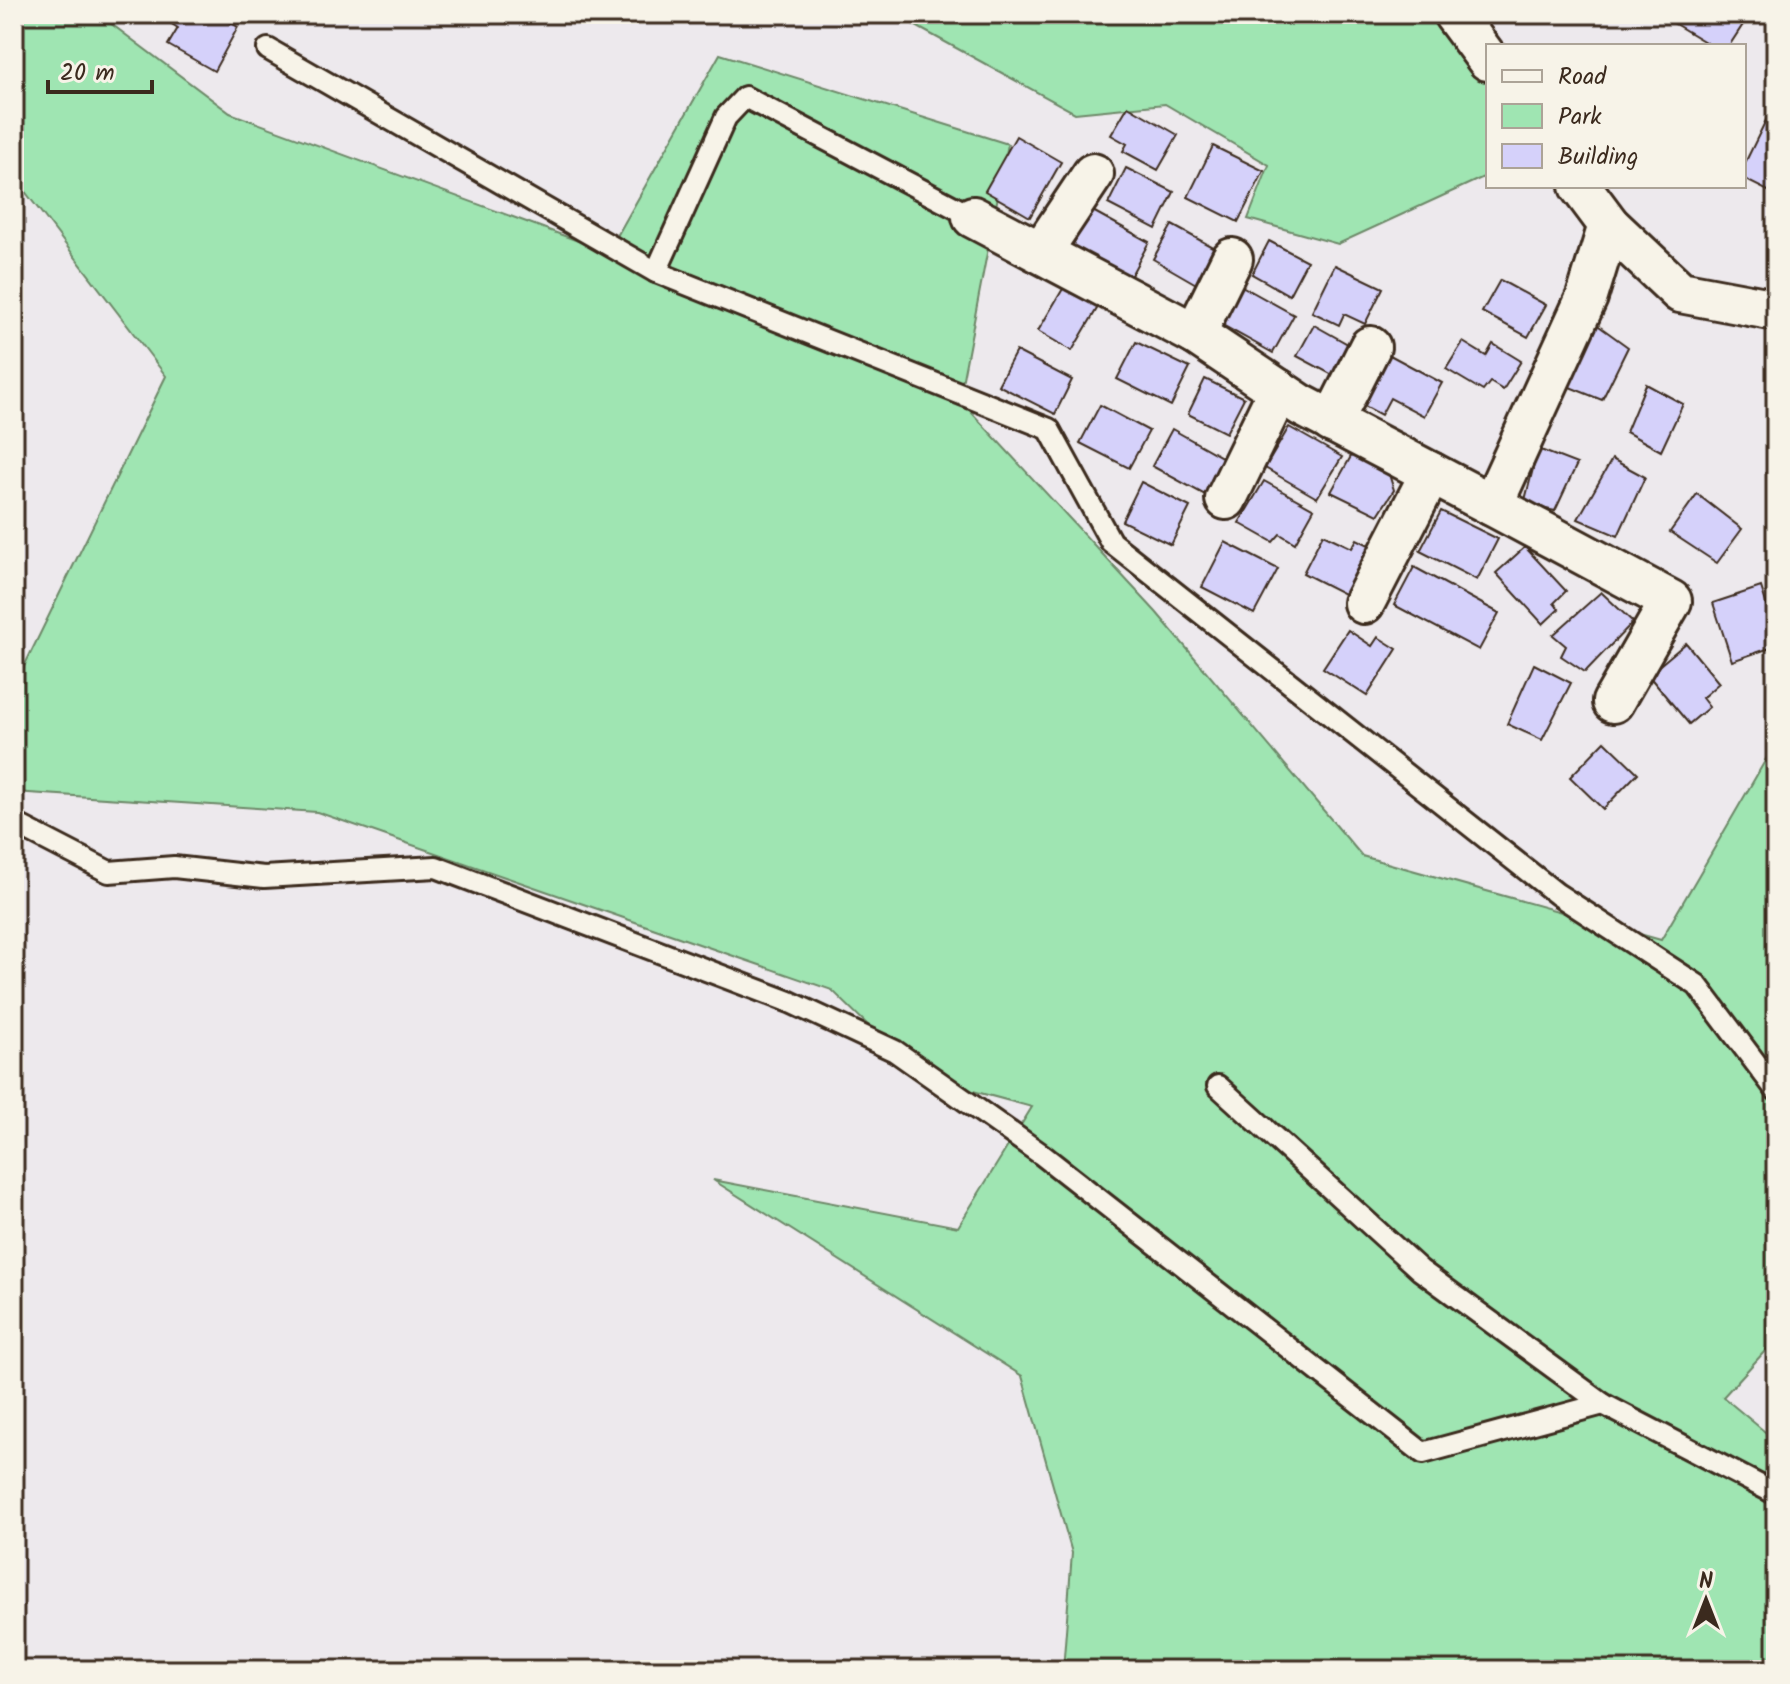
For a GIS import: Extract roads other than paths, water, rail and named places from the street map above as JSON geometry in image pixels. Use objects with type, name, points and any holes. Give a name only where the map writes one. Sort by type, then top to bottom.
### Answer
[{"type":"street","points":[[1454,14],[1486,57]]},
{"type":"street","points":[[1041,252],[1093,174]]},
{"type":"street","points":[[1581,188],[1609,225],[1680,292],[1776,310]]},
{"type":"street","points":[[973,217],[1195,334],[1332,422],[1671,601],[1613,702]]},
{"type":"street","points":[[1492,505],[1587,297],[1609,225]]},
{"type":"street","points":[[1195,334],[1232,259]]},
{"type":"street","points":[[1332,422],[1370,347]]},
{"type":"street","points":[[1226,499],[1279,390]]},
{"type":"street","points":[[1364,603],[1431,473]]},
{"type":"lane","points":[[268,49],[656,272],[1049,429],[1111,542],[1557,894],[1697,985],[1776,1090]]},
{"type":"lane","points":[[656,272],[726,117],[745,97],[973,217]]},
{"type":"lane","points":[[14,823],[109,872],[174,867],[264,877],[436,867],[790,1002],[895,1051],[1041,1154],[1423,1453],[1603,1404]]},
{"type":"lane","points":[[1218,1086],[1420,1270],[1603,1404],[1776,1494]]}]
